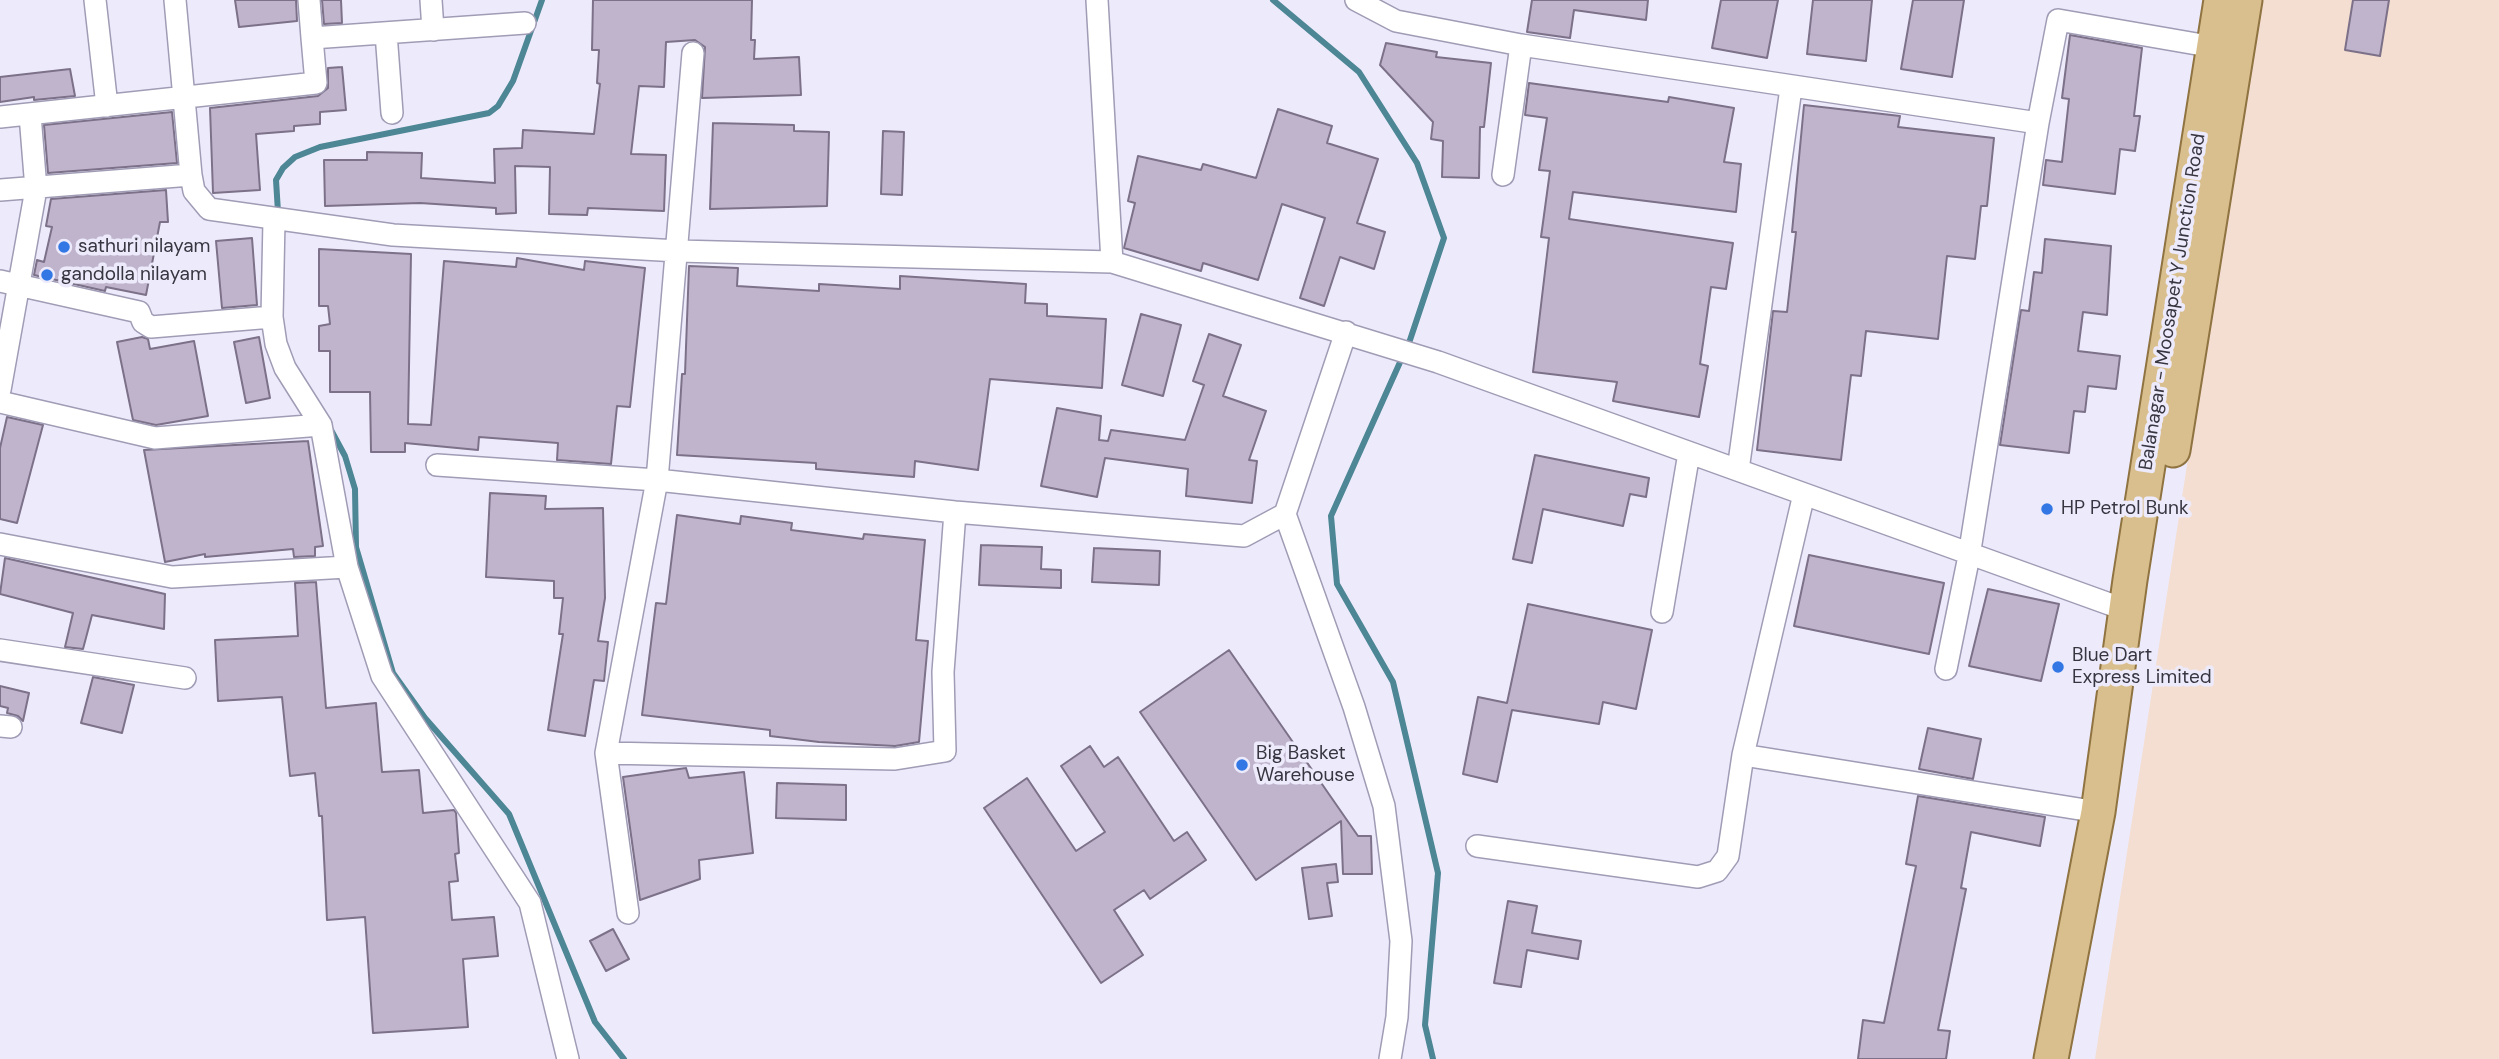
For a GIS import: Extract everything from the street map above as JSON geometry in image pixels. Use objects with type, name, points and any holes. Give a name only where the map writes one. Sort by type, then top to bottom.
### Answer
[{"type":"main road","name":"Balanagar - Moosapet Y Junction Road","points":[[2051,1059],[2098,812],[2126,610],[2221,0]]},
{"type":"main road","points":[[2074,1059],[2245,0]]},
{"type":"street","points":[[95,0],[107,106]]},
{"type":"street","points":[[175,0],[191,175],[194,191],[209,209],[393,235],[678,251],[1112,262],[1438,362],[1969,556],[2126,610]]},
{"type":"street","points":[[0,117],[316,83],[309,0]]},
{"type":"street","points":[[431,0],[433,30]]},
{"type":"street","points":[[1097,0],[1112,262]]},
{"type":"street","points":[[1356,0],[1396,21],[1521,45],[1791,88],[2038,123]]},
{"type":"street","points":[[1946,668],[1969,556],[2038,123],[2059,20],[2214,47]]},
{"type":"street","points":[[312,38],[525,23]]},
{"type":"street","points":[[386,33],[392,113]]},
{"type":"street","points":[[1503,175],[1521,45]]},
{"type":"street","points":[[628,913],[606,753],[656,480],[678,251],[693,52]]},
{"type":"street","points":[[1738,470],[1791,88]]},
{"type":"street","points":[[0,390],[9,283],[36,189],[30,115]]},
{"type":"street","points":[[0,190],[191,175]]},
{"type":"street","points":[[274,219],[272,317],[276,344],[285,368],[321,425],[347,567],[382,676],[530,903],[568,1059]]},
{"type":"street","points":[[9,283],[139,312],[142,322],[151,327],[272,317]]},
{"type":"street","points":[[1346,332],[1285,514],[1354,707],[1384,806],[1401,941],[1397,1017],[1390,1059]]},
{"type":"street","points":[[0,402],[155,438],[321,425]]},
{"type":"street","points":[[1662,612],[1689,453]]},
{"type":"street","points":[[437,465],[656,480],[955,512],[1244,536],[1285,514]]},
{"type":"street","points":[[1477,846],[1698,877],[1717,871],[1728,856],[1743,755],[1804,494]]},
{"type":"street","points":[[606,753],[895,759],[945,751],[943,672],[955,512]]},
{"type":"street","points":[[0,544],[172,577],[347,567]]},
{"type":"street","points":[[0,650],[186,678]]},
{"type":"street","points":[[1743,755],[2098,812]]},
{"type":"shaded area","points":[[2259,0],[2499,0],[2499,1059],[2095,1059]]},
{"type":"building","points":[[235,0],[296,0],[297,21],[239,27]]},
{"type":"building","points":[[322,0],[341,0],[342,23],[324,24]]},
{"type":"building","points":[[593,0],[752,0],[751,40],[755,40],[754,59],[799,57],[801,95],[702,98],[705,47],[695,40],[666,42],[664,87],[639,86],[631,154],[666,155],[664,211],[588,208],[587,215],[549,214],[550,167],[515,166],[516,213],[496,214],[496,208],[420,203],[325,206],[324,160],[367,160],[367,152],[422,153],[421,178],[495,183],[494,149],[522,148],[523,130],[594,134],[600,84],[597,83],[599,50],[592,50]]},
{"type":"building","points":[[1532,0],[1648,0],[1646,20],[1574,10],[1570,38],[1527,32]]},
{"type":"building","points":[[1721,0],[1778,0],[1767,58],[1712,48]]},
{"type":"building","points":[[1813,0],[1872,0],[1866,61],[1807,54]]},
{"type":"building","points":[[1913,0],[1964,0],[1952,77],[1901,69]]},
{"type":"building","points":[[2353,0],[2389,0],[2380,56],[2345,50]]},
{"type":"building","points":[[2070,35],[2142,48],[2134,116],[2140,116],[2135,151],[2120,149],[2115,194],[2043,185],[2046,160],[2062,162],[2069,99],[2062,98]]},
{"type":"building","points":[[1386,43],[1437,52],[1436,57],[1491,63],[1484,127],[1480,127],[1479,178],[1442,177],[1443,141],[1431,139],[1433,122],[1380,65]]},
{"type":"building","points":[[342,67],[346,110],[320,112],[320,124],[294,126],[294,131],[256,134],[260,190],[213,193],[210,108],[318,96],[328,88],[328,68]]},
{"type":"building","points":[[70,69],[75,96],[34,100],[34,97],[0,102],[0,77]]},
{"type":"building","points":[[1529,83],[1668,102],[1669,97],[1734,108],[1724,162],[1741,164],[1736,212],[1573,192],[1569,219],[1733,243],[1726,289],[1711,287],[1700,364],[1708,366],[1699,417],[1613,401],[1617,382],[1533,372],[1549,238],[1541,237],[1550,171],[1539,170],[1547,118],[1525,115]]},
{"type":"building","points":[[1804,105],[1900,116],[1898,127],[1994,138],[1987,206],[1981,206],[1975,259],[1947,256],[1938,339],[1866,331],[1861,376],[1851,375],[1841,460],[1757,450],[1773,311],[1787,312],[1796,232],[1792,232]]},
{"type":"building","points":[[1278,109],[1332,126],[1327,143],[1378,159],[1357,223],[1385,232],[1374,269],[1340,257],[1324,306],[1300,298],[1325,218],[1282,204],[1258,280],[1203,263],[1201,271],[1124,248],[1135,203],[1128,201],[1138,156],[1201,170],[1203,164],[1256,178]]},
{"type":"building","points":[[172,112],[177,163],[48,173],[44,125]]},
{"type":"building","points":[[713,123],[794,125],[794,131],[829,132],[827,206],[710,209]]},
{"type":"building","points":[[883,131],[904,132],[902,195],[881,194]]},
{"type":"building","points":[[166,190],[168,222],[160,222],[146,295],[106,287],[105,291],[34,275],[37,260],[44,262],[52,227],[46,226],[51,199]]},
{"type":"building","points":[[252,238],[257,305],[222,308],[216,241]]},
{"type":"building","points":[[2045,239],[2111,246],[2107,315],[2083,312],[2078,351],[2120,356],[2116,389],[2088,386],[2085,412],[2074,411],[2069,453],[2000,445],[2021,310],[2029,311],[2034,272],[2042,273]]},
{"type":"building","points":[[319,249],[411,254],[408,424],[431,425],[444,261],[516,267],[517,258],[584,270],[585,261],[645,268],[630,407],[617,406],[611,464],[557,460],[558,443],[479,437],[478,450],[405,443],[405,452],[371,452],[370,392],[330,392],[330,351],[319,351],[319,326],[330,324],[328,306],[319,306]]},
{"type":"building","points":[[689,266],[738,268],[737,286],[819,291],[819,284],[900,289],[900,276],[1026,284],[1025,303],[1047,304],[1047,316],[1106,319],[1102,388],[990,379],[978,470],[915,461],[914,477],[816,469],[816,463],[677,455],[682,374],[685,374]]},
{"type":"building","points":[[1141,314],[1181,325],[1163,396],[1122,385]]},
{"type":"building","points":[[1209,334],[1241,345],[1223,396],[1266,411],[1249,460],[1257,461],[1252,503],[1186,496],[1188,469],[1105,458],[1097,497],[1041,486],[1057,408],[1101,416],[1099,440],[1108,441],[1111,430],[1185,440],[1204,385],[1193,381]]},
{"type":"building","points":[[142,337],[148,339],[150,349],[194,341],[208,416],[156,425],[133,420],[117,342]]},
{"type":"building","points":[[259,337],[270,398],[246,403],[234,342]]},
{"type":"building","points":[[7,417],[43,425],[17,523],[0,519],[0,448]]},
{"type":"building","points":[[308,441],[323,546],[315,547],[315,556],[294,557],[293,549],[205,557],[205,554],[165,562],[144,450]]},
{"type":"building","points":[[1535,455],[1649,478],[1646,497],[1630,494],[1623,526],[1543,509],[1532,563],[1513,559]]},
{"type":"building","points":[[490,493],[546,496],[545,509],[603,508],[605,598],[598,641],[608,642],[604,681],[594,680],[585,736],[548,730],[563,634],[559,634],[563,598],[554,598],[554,581],[486,577]]},
{"type":"building","points":[[677,515],[740,524],[741,516],[792,523],[791,530],[863,539],[864,534],[925,540],[916,640],[928,641],[919,742],[895,746],[819,742],[770,736],[770,730],[642,715],[656,603],[666,604]]},
{"type":"building","points":[[981,545],[1042,547],[1041,569],[1061,570],[1061,588],[979,585]]},
{"type":"building","points":[[1094,548],[1160,551],[1159,585],[1092,582]]},
{"type":"building","points":[[1809,555],[1944,583],[1929,654],[1794,626]]},
{"type":"building","points":[[5,558],[165,594],[164,629],[92,615],[83,649],[65,647],[73,613],[0,594]]},
{"type":"building","points":[[316,582],[326,708],[376,703],[382,772],[419,770],[423,813],[454,810],[456,813],[459,853],[455,854],[458,881],[449,882],[452,920],[494,917],[498,956],[463,959],[468,1027],[373,1033],[365,917],[327,920],[322,816],[319,816],[315,773],[290,776],[282,697],[218,701],[215,640],[298,636],[295,583]]},
{"type":"building","points":[[1988,589],[2059,604],[2041,681],[1969,666]]},
{"type":"building","points":[[1528,604],[1652,630],[1636,709],[1603,702],[1599,724],[1512,710],[1497,782],[1463,774],[1478,697],[1507,703]]},
{"type":"building","name":"Big Basket Warehouse","points":[[1229,650],[1358,836],[1371,836],[1372,874],[1343,874],[1341,821],[1256,880],[1140,712]]},
{"type":"building","points":[[93,677],[134,685],[122,733],[81,723]]},
{"type":"building","points":[[0,686],[29,693],[23,721],[18,716],[7,713],[8,708],[0,706]]},
{"type":"building","points":[[1928,728],[1981,739],[1973,779],[1919,769]]},
{"type":"building","points":[[1090,746],[1104,767],[1118,757],[1174,841],[1187,832],[1206,860],[1150,899],[1144,890],[1114,910],[1143,955],[1101,983],[984,808],[1027,778],[1076,851],[1105,832],[1061,766]]},
{"type":"building","points":[[686,768],[689,778],[744,772],[753,853],[699,860],[700,879],[640,900],[623,777]]},
{"type":"building","points":[[777,783],[846,785],[846,820],[776,818]]},
{"type":"building","points":[[1918,796],[2045,817],[2040,846],[1971,832],[1961,888],[1966,889],[1938,1030],[1950,1031],[1946,1059],[1858,1059],[1863,1020],[1884,1023],[1916,866],[1906,864]]},
{"type":"building","points":[[1336,864],[1338,882],[1327,883],[1332,916],[1309,919],[1302,868]]},
{"type":"building","points":[[1508,901],[1537,906],[1532,933],[1581,941],[1578,959],[1527,950],[1521,987],[1494,983]]},
{"type":"building","points":[[613,929],[629,959],[606,971],[590,941]]},
{"type":"waterway","points":[[278,212],[276,180],[283,168],[295,157],[320,147],[489,113],[498,106],[513,81],[542,0]]},
{"type":"waterway","points":[[1273,0],[1359,72],[1417,163],[1444,238],[1410,340],[1331,516],[1337,584],[1393,682],[1438,873],[1425,1025],[1433,1059]]},
{"type":"waterway","points":[[331,430],[345,456],[355,489],[356,547],[393,673],[425,718],[509,814],[595,1022],[624,1059]]},
{"type":"place","name":"sathuri nilayam","points":[[64,247]]},
{"type":"place","name":"gandolla nilayam","points":[[47,275]]},
{"type":"place","name":"HP Petrol Bunk","points":[[2047,509]]},
{"type":"place","name":"Blue Dart Express Limited","points":[[2058,667]]},
{"type":"place","name":"Big Basket Warehouse","points":[[1242,765]]}]
